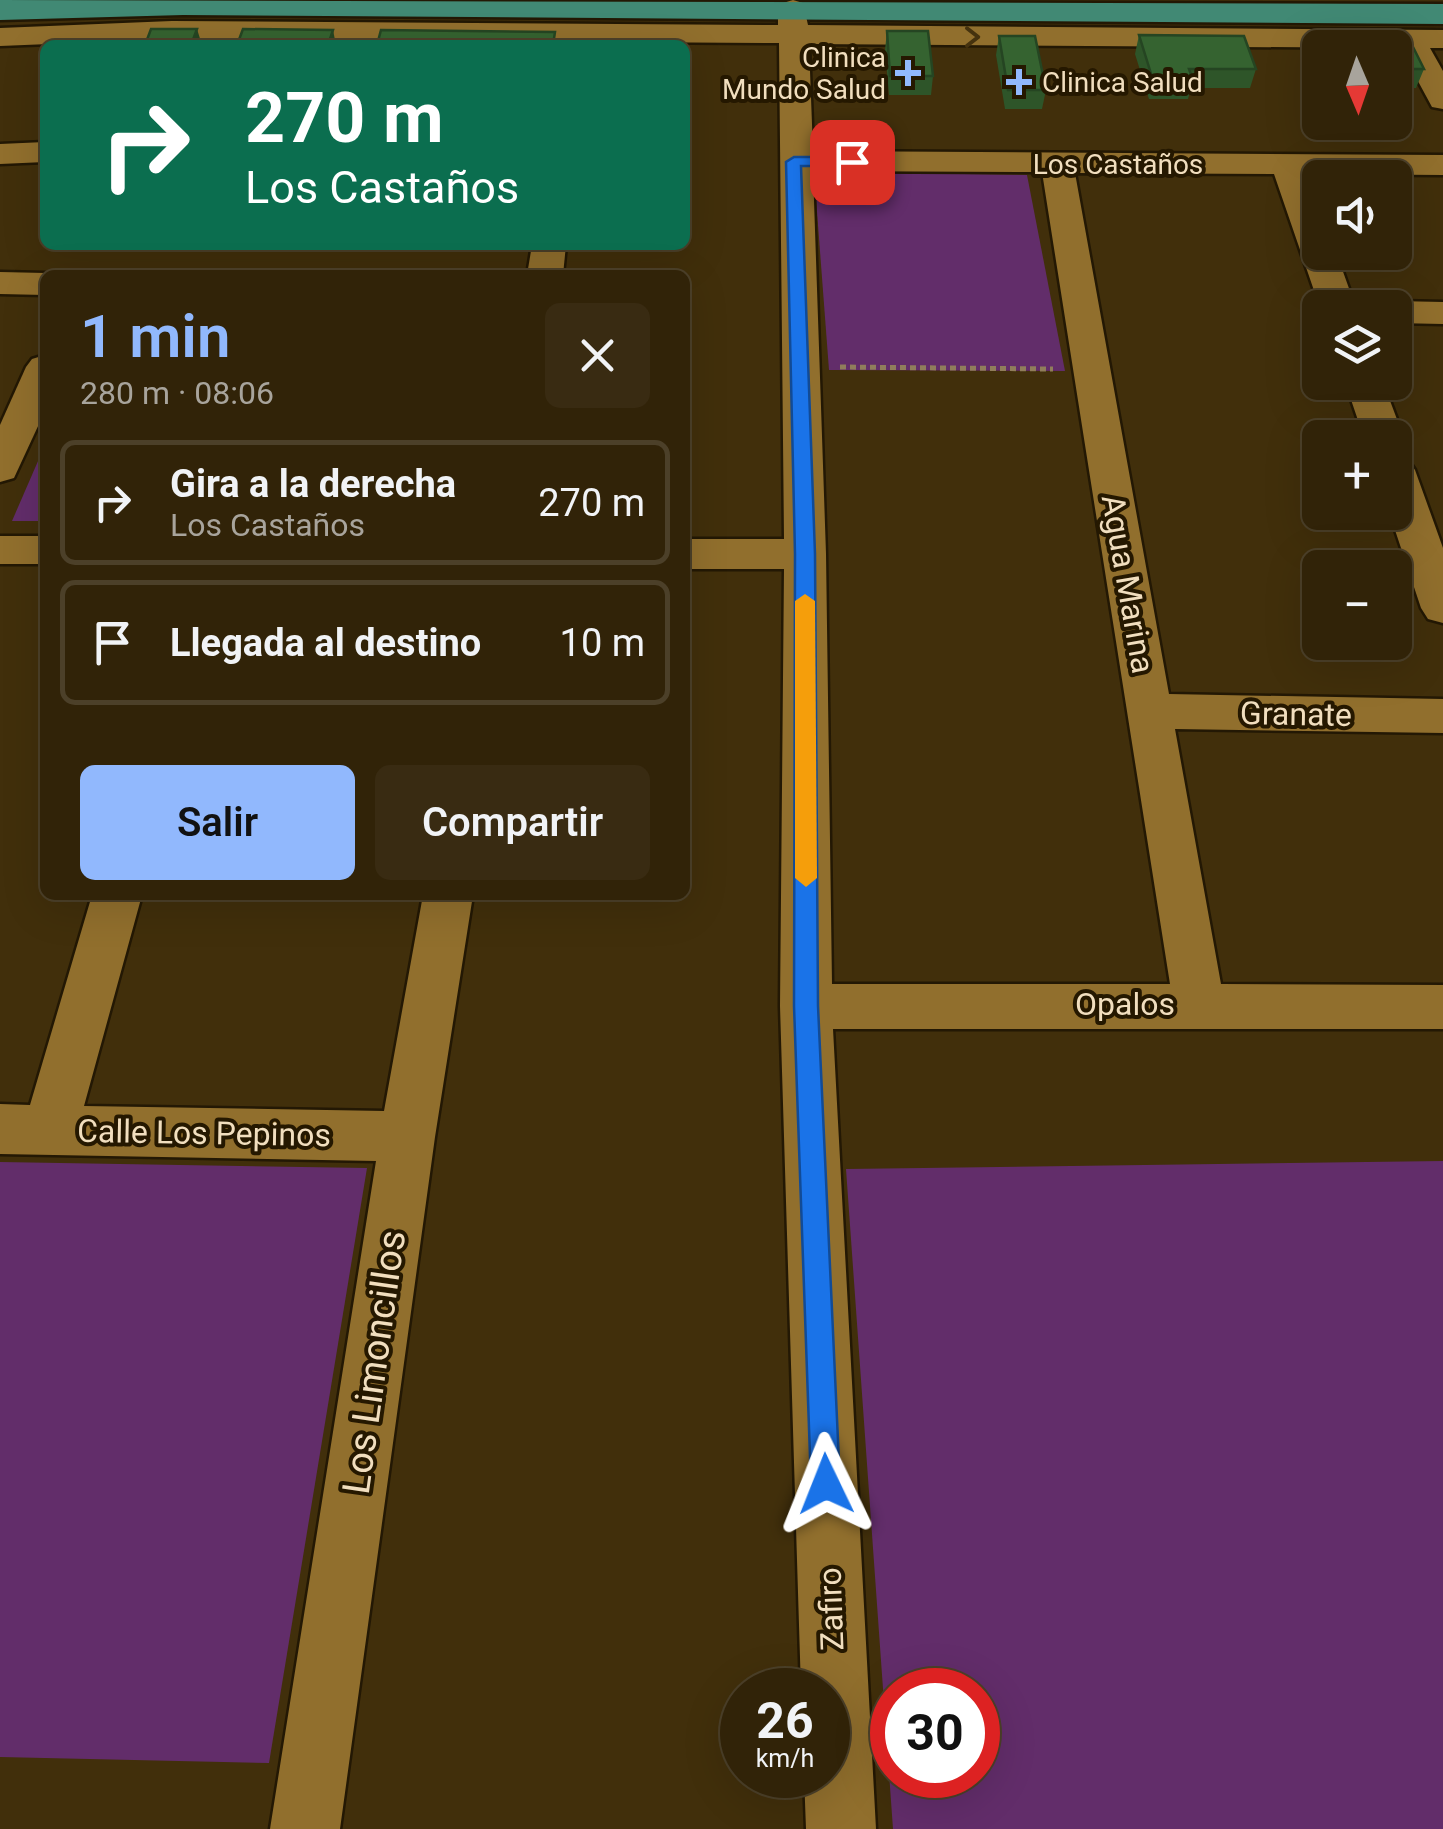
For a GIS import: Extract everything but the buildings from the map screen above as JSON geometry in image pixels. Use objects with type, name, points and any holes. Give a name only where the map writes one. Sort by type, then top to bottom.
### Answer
[{"type":"main road","points":[[0,10],[47,4],[586,29],[1223,6],[1443,14]]},
{"type":"street","points":[[793,23],[1302,36]]},
{"type":"street","name":"Zafiro","points":[[793,23],[805,554],[806,1006],[841,1829]]},
{"type":"street","points":[[0,37],[172,30],[586,29]]},
{"type":"street","points":[[1412,39],[1443,39]]},
{"type":"street","points":[[1412,43],[1443,100]]},
{"type":"street","points":[[0,154],[40,152]]},
{"type":"street","name":"Los Castaños","points":[[794,162],[1443,165]]},
{"type":"street","name":"Agua Marina","points":[[1057,163],[1198,1004]]},
{"type":"street","points":[[1288,165],[1332,290]]},
{"type":"street","points":[[0,283],[40,284]]},
{"type":"street","points":[[1412,312],[1443,312]]},
{"type":"street","points":[[0,469],[40,378]]},
{"type":"street","points":[[1412,482],[1443,489]]},
{"type":"street","points":[[1412,519],[1443,608]]},
{"type":"street","points":[[0,550],[40,550]]},
{"type":"street","points":[[690,554],[805,554]]},
{"type":"street","name":"Granate","points":[[1149,711],[1443,716]]},
{"type":"street","points":[[25,1130],[115,900]]},
{"type":"street","name":"Los Limoncillos","points":[[305,1829],[407,1137],[447,900]]},
{"type":"street","name":"Opalos","points":[[806,1006],[1443,1007]]},
{"type":"street","name":"Calle Los Pepinos","points":[[25,1130],[407,1137]]},
{"type":"path","points":[[838,387],[838,367],[1059,369]]},
{"type":"shaded area","points":[[814,172],[1027,175],[1065,371],[829,370]]},
{"type":"shaded area","points":[[40,457],[40,521],[12,521]]},
{"type":"shaded area","points":[[1443,1161],[1443,1829],[893,1829],[891,1798],[1000,1798],[1000,1668],[882,1668],[846,1169]]},
{"type":"shaded area","points":[[0,1162],[367,1168],[269,1763],[0,1757]]},
{"type":"slow traffic","points":[[805,601],[806,878]]},
{"type":"place","name":"Clinica Mundo Salud","points":[[908,73]]},
{"type":"place","name":"Clinica Salud","points":[[1019,82]]},
{"type":"route","points":[[826,1484],[806,1006],[805,554],[794,162],[852,162]]}]
